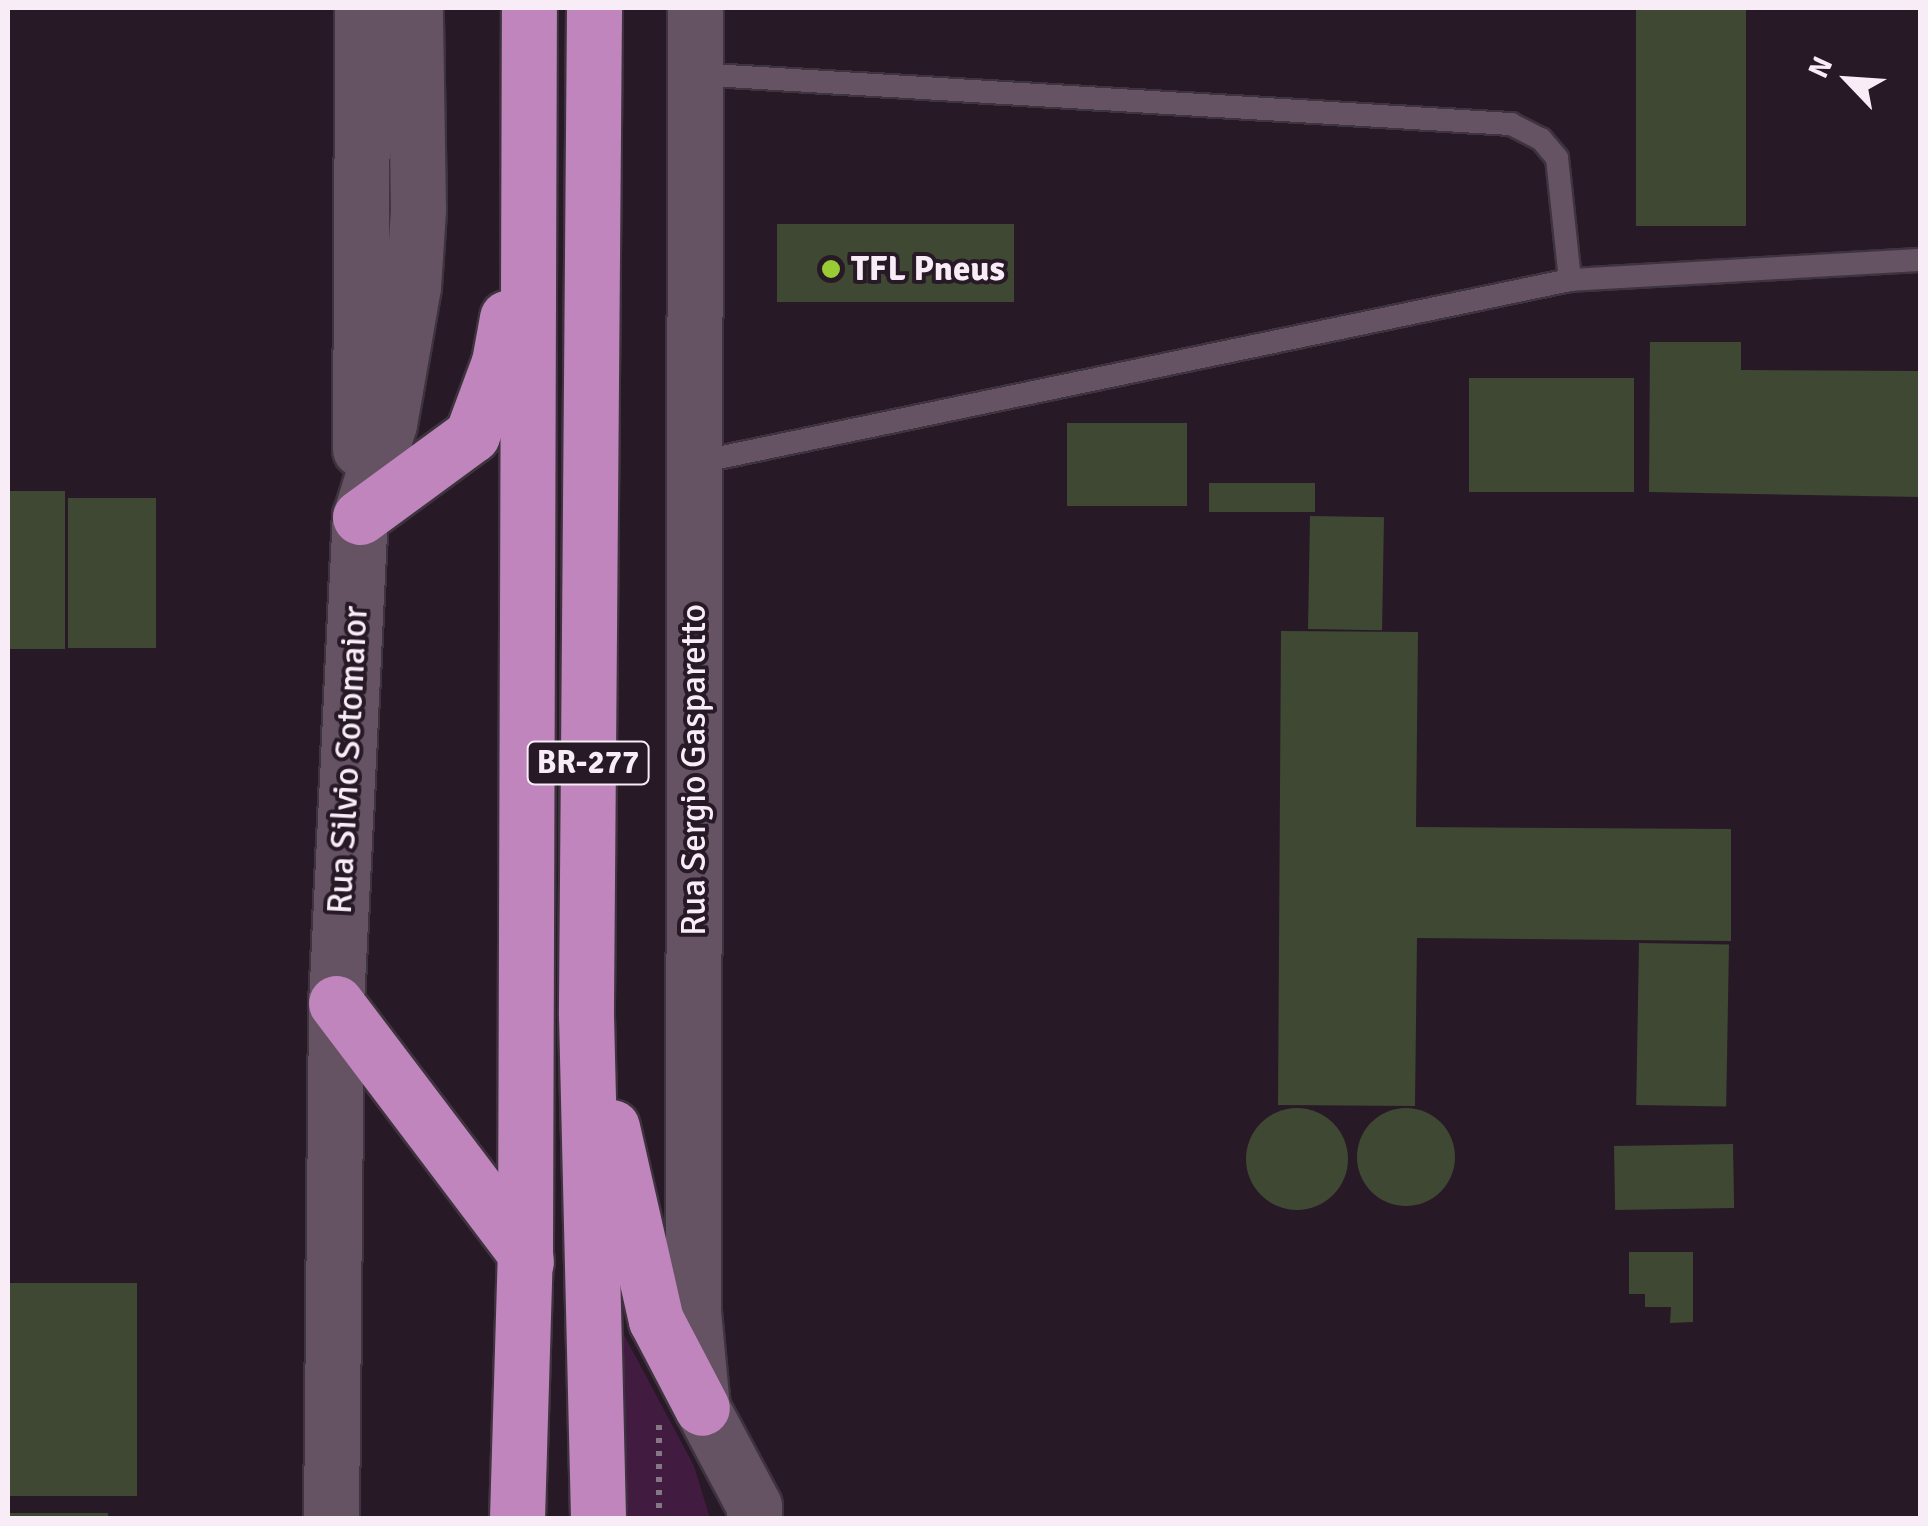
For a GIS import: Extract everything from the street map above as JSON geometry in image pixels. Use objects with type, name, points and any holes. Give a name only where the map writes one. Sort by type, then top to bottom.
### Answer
[{"type":"highway","name":"BR-277","points":[[517,1518],[525,1253],[529,8]]},
{"type":"highway","name":"BR-277","points":[[594,8],[586,1014],[598,1518]]},
{"type":"highway","points":[[360,517],[472,435],[499,362],[528,202]]},
{"type":"highway","points":[[336,1003],[525,1253],[542,1518]]},
{"type":"highway","points":[[586,1014],[656,1320],[702,1408]]},
{"type":"street","points":[[360,517],[362,8]]},
{"type":"street","name":"Rua Silvio Sotomaior","points":[[331,1518],[336,1003],[360,517],[389,424],[413,286],[418,209],[415,8]]},
{"type":"street","name":"Rua Sergio Gasparetto","points":[[695,8],[694,1311],[702,1408],[754,1506],[754,1518]]},
{"type":"lane","points":[[695,74],[1511,124],[1542,139],[1556,158],[1570,280]]},
{"type":"lane","points":[[694,462],[1570,280],[1920,260]]},
{"type":"shaded area","points":[[624,1335],[694,1466],[710,1518],[622,1518]]},
{"type":"building","points":[[1636,8],[1746,8],[1746,226],[1636,226]]},
{"type":"building","points":[[777,224],[1014,224],[1014,302],[777,302]]},
{"type":"building","points":[[1650,342],[1741,342],[1741,370],[1920,371],[1920,497],[1649,492]]},
{"type":"building","points":[[1469,378],[1634,378],[1634,492],[1469,492]]},
{"type":"building","points":[[1067,423],[1187,423],[1187,506],[1067,506]]},
{"type":"building","points":[[1209,483],[1315,483],[1315,512],[1209,512]]},
{"type":"building","points":[[8,491],[65,491],[65,649],[8,649]]},
{"type":"building","points":[[68,498],[156,498],[156,648],[68,648]]},
{"type":"building","points":[[1310,516],[1384,517],[1382,630],[1308,629]]},
{"type":"building","points":[[1281,631],[1418,632],[1416,827],[1731,829],[1731,941],[1417,938],[1415,1106],[1278,1105]]},
{"type":"building","points":[[1639,943],[1729,945],[1726,1107],[1636,1105]]},
{"type":"building","points":[[1297,1108],[1316,1112],[1333,1123],[1344,1140],[1348,1159],[1344,1178],[1333,1195],[1316,1206],[1297,1210],[1278,1206],[1261,1195],[1250,1178],[1246,1159],[1250,1140],[1261,1123],[1278,1112]]},
{"type":"building","points":[[1406,1108],[1425,1112],[1441,1122],[1451,1138],[1455,1157],[1451,1176],[1441,1192],[1425,1202],[1406,1206],[1387,1202],[1371,1192],[1361,1176],[1357,1157],[1361,1138],[1371,1122],[1387,1112]]},
{"type":"building","points":[[1733,1144],[1734,1208],[1615,1210],[1614,1146]]},
{"type":"building","points":[[1629,1252],[1693,1252],[1693,1322],[1670,1323],[1671,1307],[1645,1307],[1645,1294],[1629,1294]]},
{"type":"building","points":[[8,1283],[137,1283],[137,1496],[8,1496]]},
{"type":"building","points":[[8,1513],[108,1513],[108,1518],[8,1518]]},
{"type":"place","name":"TFL Pneus","points":[[831,269]]}]
